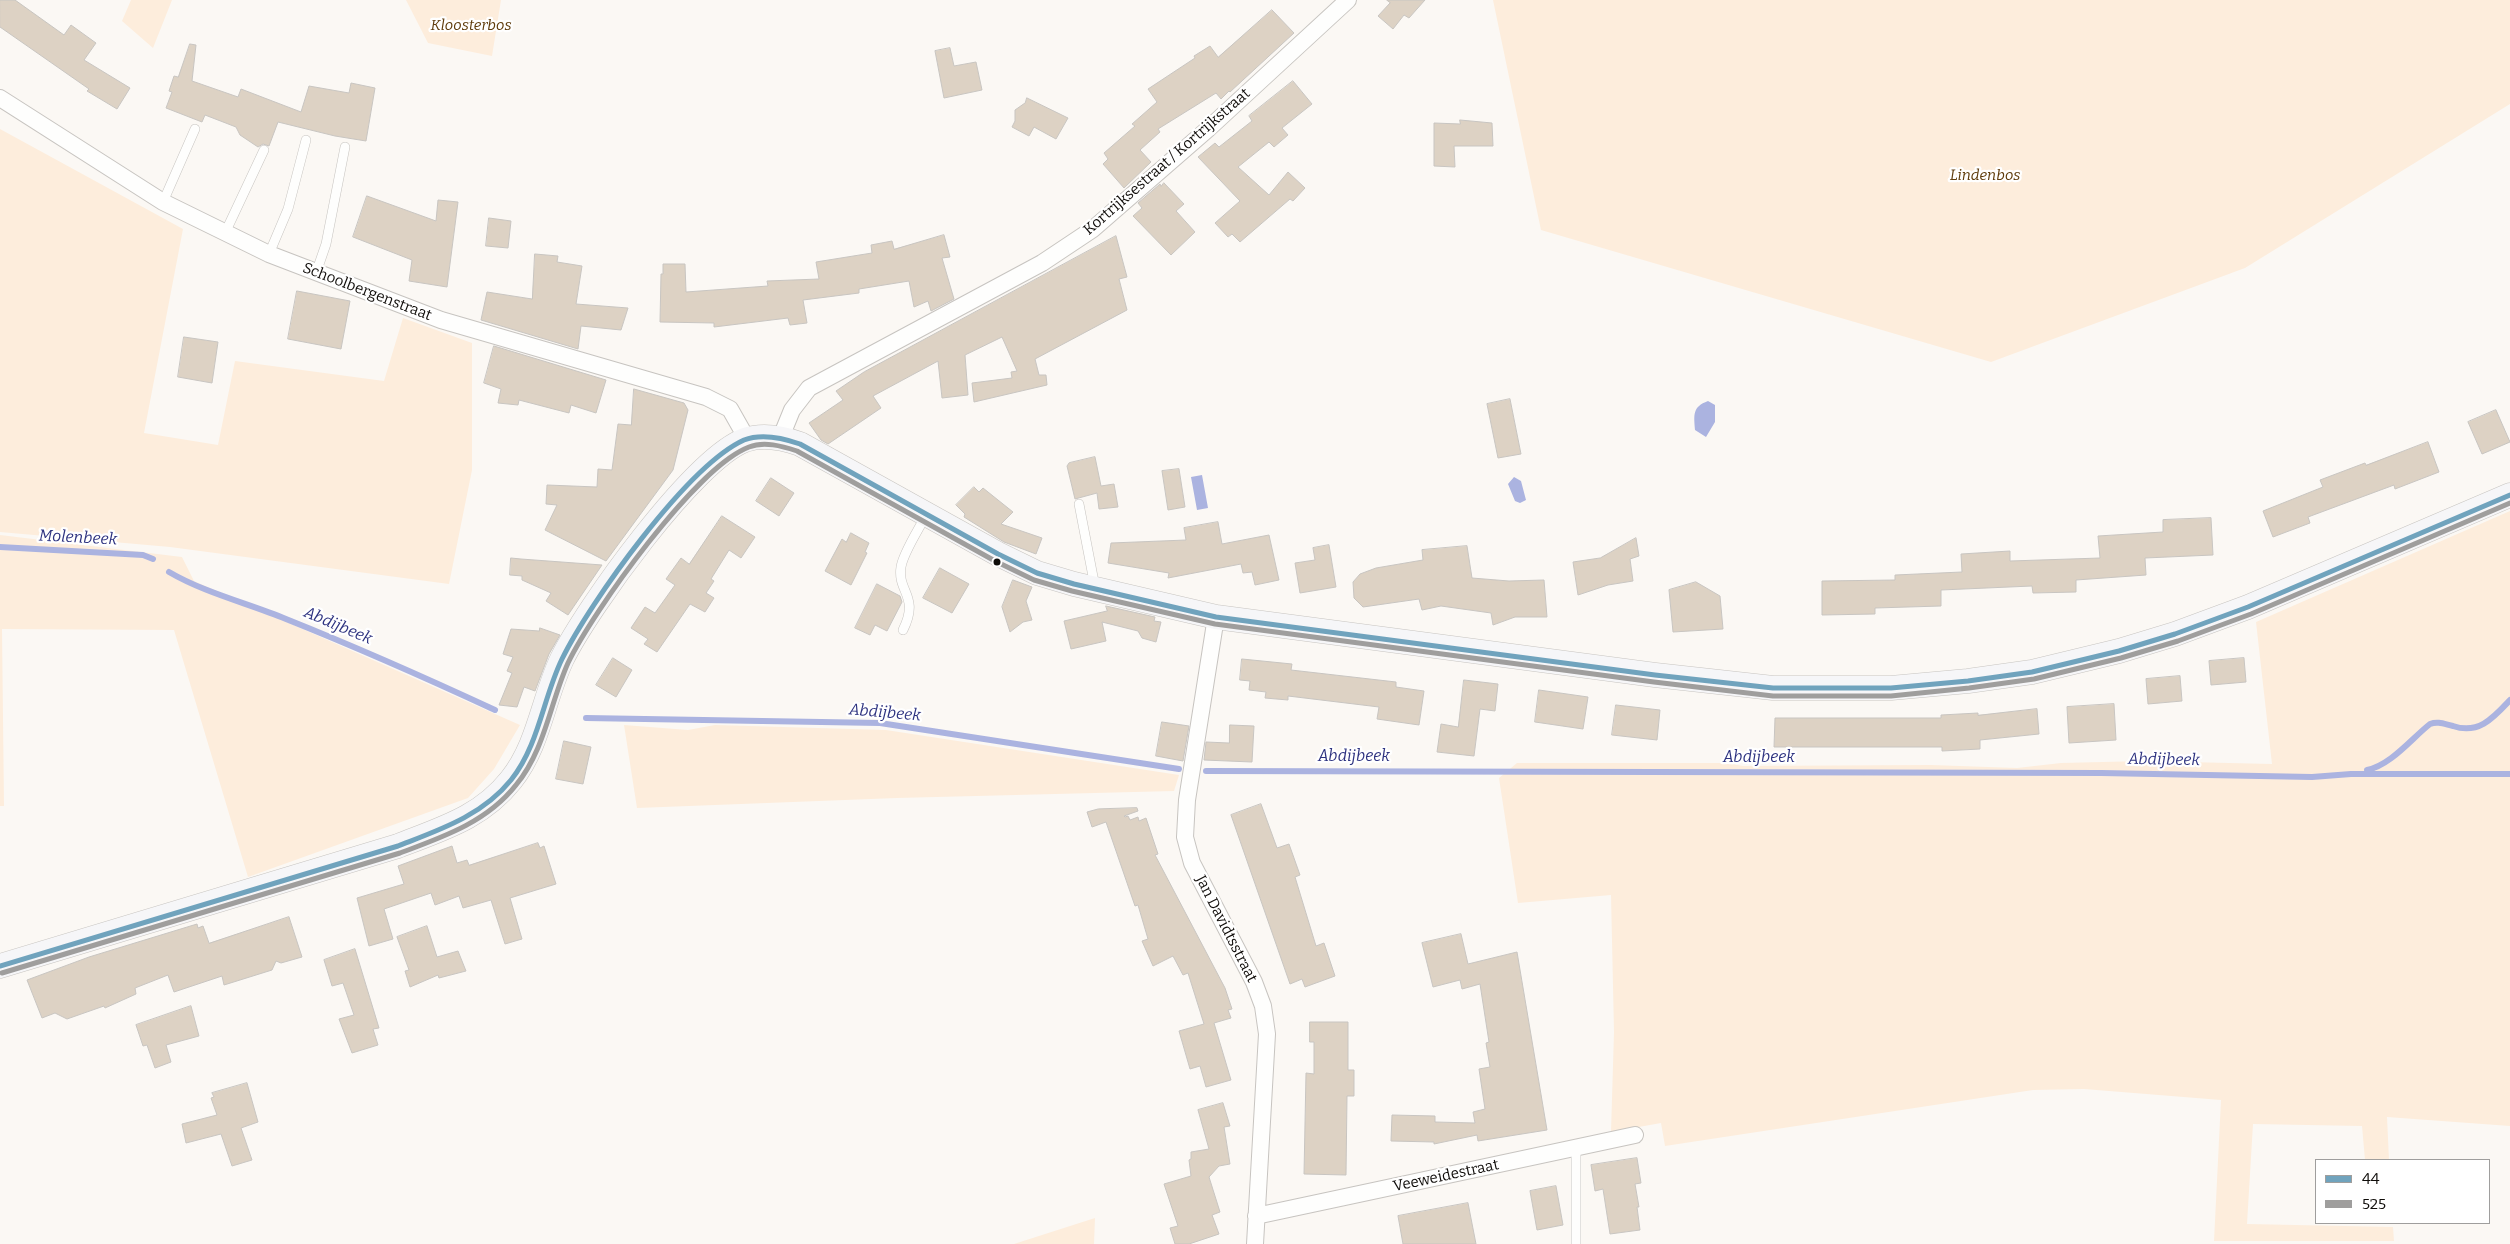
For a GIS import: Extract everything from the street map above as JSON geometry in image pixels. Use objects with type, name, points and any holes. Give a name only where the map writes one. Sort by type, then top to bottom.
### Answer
[{"type":"street","name":"Kortrijksestraat / Kortrijkstraat","points":[[781,437],[792,410],[809,388],[1042,262],[1094,229],[1348,0]]},
{"type":"street","name":"Schoolbergenstraat","points":[[0,98],[163,202],[269,254],[441,320],[706,396],[730,409],[747,439]]},
{"type":"street","points":[[0,966],[398,846],[454,824],[482,810],[511,780],[532,746],[562,660],[589,612],[619,570],[677,499],[708,467],[734,445],[747,439],[781,437],[800,444],[926,515],[1037,573],[1095,589],[1216,617],[1655,675],[1774,688],[1911,687],[2032,672],[2119,651],[2175,634],[2248,607],[2510,494]]},
{"type":"street","name":"Jan Davidtsstraat","points":[[1216,617],[1187,800],[1184,837],[1192,863],[1254,982],[1263,1006],[1267,1034],[1255,1244]]},
{"type":"street","name":"Veeweidestraat","points":[[1256,1216],[1635,1135]]},
{"type":"lane","points":[[163,202],[195,129]]},
{"type":"lane","points":[[269,254],[288,209],[306,140]]},
{"type":"lane","points":[[316,273],[326,244],[345,147]]},
{"type":"lane","points":[[225,233],[264,150]]},
{"type":"lane","points":[[1078,504],[1095,589]]},
{"type":"lane","points":[[903,630],[910,617],[909,596],[901,577],[901,566],[926,515]]},
{"type":"lane","points":[[1576,1148],[1576,1244]]},
{"type":"green space","points":[[131,0],[172,0],[153,48],[122,21]]},
{"type":"green space","name":"Kloosterbos","points":[[406,0],[501,0],[492,56],[428,43]]},
{"type":"green space","name":"Lindenbos","points":[[1493,0],[2510,0],[2510,104],[2245,268],[1991,362],[1541,230]]},
{"type":"green space","points":[[0,129],[183,229],[144,433],[218,445],[235,361],[384,381],[403,318],[472,343],[472,470],[449,584],[170,547],[0,532]]},
{"type":"green space","points":[[2510,511],[2510,1126],[2387,1117],[2389,1159],[2365,1159],[2362,1126],[2253,1124],[2247,1224],[2393,1227],[2394,1241],[2214,1241],[2221,1100],[2084,1089],[2033,1090],[1665,1146],[1661,1123],[1611,1132],[1614,1032],[1611,895],[1518,903],[1499,778],[1517,763],[1726,763],[1743,766],[1931,765],[2017,768],[2061,763],[2144,761],[2272,764],[2256,622]]},
{"type":"green space","points":[[0,535],[182,557],[194,581],[520,725],[494,769],[468,798],[248,877],[174,630],[2,629],[4,806],[0,806]]},
{"type":"green space","points":[[624,725],[688,730],[715,725],[886,730],[1179,775],[1174,791],[897,798],[637,808]]},
{"type":"green space","points":[[1095,1218],[1094,1244],[1014,1244]]},
{"type":"water","points":[[1708,401],[1715,405],[1715,422],[1706,437],[1695,430],[1694,416],[1699,406]]},
{"type":"water","points":[[1202,475],[1208,508],[1197,510],[1191,477]]},
{"type":"water","points":[[1514,477],[1521,481],[1526,500],[1520,503],[1515,501],[1508,484]]},
{"type":"building","points":[[0,0],[15,0],[64,35],[71,25],[96,43],[84,60],[130,88],[117,109],[87,91],[89,89],[0,27]]},
{"type":"building","points":[[1387,0],[1425,0],[1409,18],[1404,15],[1393,29],[1378,16],[1390,3]]},
{"type":"building","points":[[1272,10],[1294,33],[1221,99],[1216,93],[1158,129],[1160,132],[1140,150],[1151,162],[1124,188],[1103,164],[1108,159],[1104,153],[1135,126],[1132,124],[1157,102],[1148,89],[1210,46],[1218,57]]},
{"type":"building","points":[[190,44],[196,45],[192,81],[238,97],[241,89],[301,112],[309,86],[349,93],[351,83],[375,88],[366,141],[335,136],[278,122],[269,146],[263,144],[258,147],[240,135],[236,127],[205,115],[202,122],[166,108],[172,92],[169,91],[174,76],[178,77]]},
{"type":"building","points":[[950,48],[954,66],[976,62],[982,90],[944,98],[935,51]]},
{"type":"building","points":[[1293,81],[1312,104],[1282,128],[1288,135],[1274,147],[1269,142],[1238,167],[1269,195],[1288,172],[1305,188],[1293,201],[1290,199],[1240,242],[1232,234],[1228,237],[1215,223],[1240,201],[1198,157],[1215,143],[1219,147],[1252,121],[1249,116]]},
{"type":"building","points":[[1027,98],[1068,118],[1056,139],[1034,127],[1029,136],[1012,127],[1015,121],[1015,110],[1025,103]]},
{"type":"building","points":[[1460,120],[1492,123],[1493,146],[1454,146],[1455,167],[1434,166],[1434,123],[1460,124]]},
{"type":"building","points":[[1164,183],[1184,204],[1176,211],[1195,232],[1171,255],[1133,216],[1142,208],[1138,203],[1160,184],[1161,186]]},
{"type":"building","points":[[367,196],[436,221],[438,200],[458,202],[447,287],[409,281],[412,260],[353,237]]},
{"type":"building","points":[[489,218],[511,221],[508,248],[486,246]]},
{"type":"building","points":[[944,235],[950,257],[942,258],[954,299],[931,311],[928,301],[914,307],[909,281],[859,289],[859,293],[803,300],[807,323],[790,325],[788,318],[714,327],[714,323],[660,322],[663,264],[685,264],[686,292],[768,286],[767,281],[819,279],[816,262],[872,253],[871,245],[892,241],[894,249]]},
{"type":"building","points":[[1116,236],[1127,277],[1119,279],[1127,310],[1035,359],[1039,375],[1046,375],[1047,385],[974,402],[972,383],[1012,378],[1011,372],[1017,371],[1002,337],[965,355],[968,395],[942,398],[938,361],[873,396],[881,408],[828,444],[821,440],[809,423],[843,400],[836,391],[864,372]]},
{"type":"building","points":[[535,254],[558,256],[557,262],[582,266],[576,304],[628,308],[621,330],[581,326],[578,349],[481,320],[487,292],[532,299]]},
{"type":"building","points":[[297,291],[350,301],[341,349],[288,339]]},
{"type":"building","points":[[184,337],[218,342],[212,383],[178,377]]},
{"type":"building","points":[[494,346],[606,380],[596,413],[571,405],[569,413],[519,400],[518,405],[498,403],[501,389],[484,383]]},
{"type":"building","points":[[634,389],[684,403],[688,410],[673,470],[606,561],[545,530],[557,505],[546,504],[547,485],[597,487],[598,469],[612,470],[618,424],[631,425]]},
{"type":"building","points":[[1510,399],[1521,454],[1498,458],[1487,404]]},
{"type":"building","points":[[2496,410],[2510,442],[2482,454],[2468,422]]},
{"type":"building","points":[[2428,442],[2439,472],[2395,489],[2394,485],[2308,517],[2310,523],[2273,537],[2263,511],[2323,487],[2320,480]]},
{"type":"building","points":[[1095,457],[1101,486],[1114,484],[1118,507],[1099,509],[1097,493],[1075,499],[1067,466],[1069,463]]},
{"type":"building","points":[[1179,469],[1185,507],[1168,510],[1162,471]]},
{"type":"building","points":[[771,478],[794,493],[779,516],[756,501]]},
{"type":"building","points":[[974,487],[979,492],[983,488],[1013,512],[1001,524],[1042,538],[1036,554],[1004,542],[964,517],[965,514],[956,505]]},
{"type":"building","points":[[722,516],[755,537],[741,558],[729,550],[711,579],[714,581],[706,593],[714,598],[705,612],[690,604],[657,652],[644,644],[648,639],[631,628],[645,607],[655,613],[675,585],[666,579],[681,558],[689,564]]},
{"type":"building","points":[[2211,518],[2213,555],[2145,558],[2146,575],[2076,580],[2076,592],[2033,593],[2032,586],[1941,590],[1941,606],[1875,608],[1875,614],[1822,615],[1822,581],[1895,580],[1895,575],[1962,572],[1961,554],[2010,551],[2010,561],[2100,558],[2098,536],[2163,532],[2163,520]]},
{"type":"building","points":[[1218,522],[1222,544],[1269,535],[1279,580],[1255,585],[1252,572],[1243,573],[1241,564],[1168,578],[1169,573],[1108,563],[1111,543],[1186,540],[1184,528]]},
{"type":"building","points":[[851,533],[869,543],[865,552],[867,553],[851,585],[825,571],[842,539],[846,542]]},
{"type":"building","points":[[1636,538],[1639,556],[1630,559],[1633,581],[1608,585],[1578,595],[1573,562],[1600,558]]},
{"type":"building","points":[[1329,545],[1336,587],[1300,593],[1295,563],[1315,560],[1313,548]]},
{"type":"building","points":[[1467,546],[1472,578],[1509,581],[1544,580],[1547,617],[1515,617],[1493,625],[1491,613],[1441,606],[1422,610],[1419,599],[1363,607],[1354,598],[1353,582],[1360,574],[1376,568],[1423,560],[1422,550]]},
{"type":"building","points":[[511,558],[602,565],[568,615],[546,601],[551,593],[522,580],[522,576],[510,575]]},
{"type":"building","points":[[940,568],[969,584],[952,613],[923,598]]},
{"type":"building","points":[[1013,580],[1032,587],[1026,601],[1032,620],[1023,622],[1010,632],[1002,607]]},
{"type":"building","points":[[1696,582],[1720,596],[1723,629],[1673,632],[1669,590]]},
{"type":"building","points":[[877,584],[900,596],[902,602],[887,631],[875,625],[870,635],[855,628]]},
{"type":"building","points":[[1106,606],[1155,617],[1154,621],[1161,622],[1156,642],[1142,638],[1138,631],[1102,622],[1106,641],[1071,649],[1064,621],[1107,611]]},
{"type":"building","points":[[540,628],[560,635],[549,654],[535,691],[524,687],[517,707],[499,705],[512,673],[507,671],[513,657],[503,654],[511,629],[539,631]]},
{"type":"building","points":[[613,658],[632,670],[616,697],[596,685]]},
{"type":"building","points":[[2244,658],[2246,682],[2211,685],[2209,661]]},
{"type":"building","points":[[1242,659],[1292,664],[1291,670],[1396,682],[1396,687],[1424,691],[1419,725],[1377,719],[1379,707],[1288,696],[1288,700],[1265,698],[1266,692],[1249,690],[1250,681],[1240,680]]},
{"type":"building","points":[[2180,676],[2182,701],[2148,704],[2146,679]]},
{"type":"building","points":[[1464,680],[1498,684],[1495,711],[1480,709],[1474,756],[1437,752],[1441,724],[1458,727]]},
{"type":"building","points":[[1539,690],[1588,697],[1583,729],[1535,722]]},
{"type":"building","points":[[2114,704],[2116,740],[2069,743],[2067,707]]},
{"type":"building","points":[[1616,705],[1660,710],[1657,740],[1612,735]]},
{"type":"building","points":[[2037,709],[2039,734],[1980,740],[1980,749],[1942,751],[1942,747],[1774,747],[1775,718],[1941,718],[1941,715],[1978,713],[1978,715]]},
{"type":"building","points":[[1162,722],[1189,726],[1183,761],[1156,756]]},
{"type":"building","points":[[1230,725],[1254,726],[1252,762],[1204,760],[1206,742],[1229,743]]},
{"type":"building","points":[[564,741],[591,747],[583,784],[556,779]]},
{"type":"building","points":[[1261,804],[1277,848],[1289,844],[1300,875],[1295,877],[1316,946],[1324,943],[1335,976],[1305,987],[1302,979],[1290,984],[1231,815]]},
{"type":"building","points":[[1137,808],[1138,811],[1124,816],[1128,816],[1130,820],[1138,817],[1139,821],[1146,818],[1158,854],[1155,855],[1225,988],[1232,1009],[1228,1010],[1231,1018],[1214,1023],[1231,1080],[1206,1087],[1200,1066],[1190,1069],[1179,1031],[1204,1024],[1188,973],[1183,975],[1173,956],[1153,966],[1142,941],[1148,939],[1138,905],[1135,906],[1106,822],[1092,827],[1087,812],[1098,809]]},
{"type":"building","points":[[538,843],[540,848],[544,846],[556,884],[510,898],[522,939],[505,944],[491,900],[463,908],[459,896],[435,905],[431,893],[384,909],[393,939],[369,946],[357,898],[404,884],[398,866],[452,846],[457,863],[467,860],[469,865]]},
{"type":"building","points":[[289,917],[302,957],[281,963],[276,961],[272,970],[224,985],[222,976],[174,992],[168,975],[135,988],[136,994],[105,1008],[104,1006],[67,1019],[55,1013],[42,1018],[27,980],[89,957],[197,924],[198,928],[203,926],[209,943]]},
{"type":"building","points":[[427,926],[437,957],[458,951],[466,971],[439,978],[438,975],[410,987],[405,971],[409,970],[397,937]]},
{"type":"building","points":[[1461,934],[1468,964],[1517,952],[1547,1130],[1478,1141],[1477,1135],[1434,1144],[1434,1142],[1391,1141],[1392,1115],[1435,1116],[1435,1122],[1475,1123],[1473,1112],[1485,1109],[1479,1069],[1490,1067],[1486,1043],[1489,1042],[1480,984],[1462,989],[1460,980],[1433,987],[1422,943]]},
{"type":"building","points":[[355,949],[379,1028],[373,1029],[378,1045],[352,1053],[339,1019],[354,1015],[343,983],[332,986],[324,960]]},
{"type":"building","points":[[191,1006],[199,1036],[166,1045],[171,1062],[155,1068],[147,1045],[143,1046],[136,1025]]},
{"type":"building","points":[[1310,1022],[1348,1022],[1348,1070],[1354,1070],[1354,1096],[1347,1096],[1346,1175],[1304,1174],[1306,1073],[1314,1074],[1314,1042],[1310,1042]]},
{"type":"building","points":[[247,1083],[258,1122],[241,1128],[252,1160],[232,1166],[221,1134],[186,1143],[182,1124],[217,1115],[211,1098],[214,1097],[212,1093]]},
{"type":"building","points":[[1223,1103],[1230,1126],[1224,1127],[1230,1164],[1219,1166],[1209,1177],[1220,1212],[1212,1215],[1219,1234],[1189,1244],[1175,1244],[1170,1228],[1178,1226],[1164,1184],[1191,1176],[1189,1160],[1191,1159],[1191,1152],[1209,1149],[1198,1110]]},
{"type":"building","points":[[1637,1158],[1641,1183],[1635,1184],[1640,1230],[1610,1234],[1603,1189],[1595,1191],[1591,1165]]},
{"type":"building","points":[[1556,1186],[1563,1225],[1537,1230],[1530,1191]]},
{"type":"building","points":[[1468,1203],[1476,1244],[1403,1244],[1398,1216]]},
{"type":"waterway","name":"Molenbeek","points":[[0,547],[143,555],[153,559]]},
{"type":"waterway","name":"Abdijbeek","points":[[169,572],[212,592],[271,613],[338,641],[495,710]]},
{"type":"waterway","points":[[2367,770],[2384,763],[2430,724],[2441,723],[2462,728],[2478,726],[2492,718],[2510,700]]},
{"type":"waterway","name":"Abdijbeek","points":[[586,718],[880,723],[1179,769]]},
{"type":"waterway","name":"Abdijbeek","points":[[1206,771],[2101,773],[2312,777],[2351,774],[2510,774]]},
{"type":"transit line","name":"44","points":[[0,966],[398,846],[444,828],[487,803],[500,793],[511,780],[528,752],[562,659],[594,604],[617,572],[642,538],[695,477],[721,455],[744,440],[751,438],[772,437],[800,444],[998,554],[1037,573],[1074,584],[1216,617],[1655,675],[1773,688],[1891,688],[1968,681],[2032,672],[2119,651],[2175,634],[2248,607],[2510,495]]},
{"type":"transit line","name":"525","points":[[2,973],[400,853],[432,841],[478,819],[504,798],[526,771],[540,742],[568,663],[599,610],[622,577],[675,510],[702,482],[727,460],[755,445],[773,445],[797,451],[995,561],[1034,580],[1072,591],[1215,624],[1773,696],[1891,696],[1969,688],[2034,679],[2121,658],[2178,641],[2251,614],[2510,503]]}]
